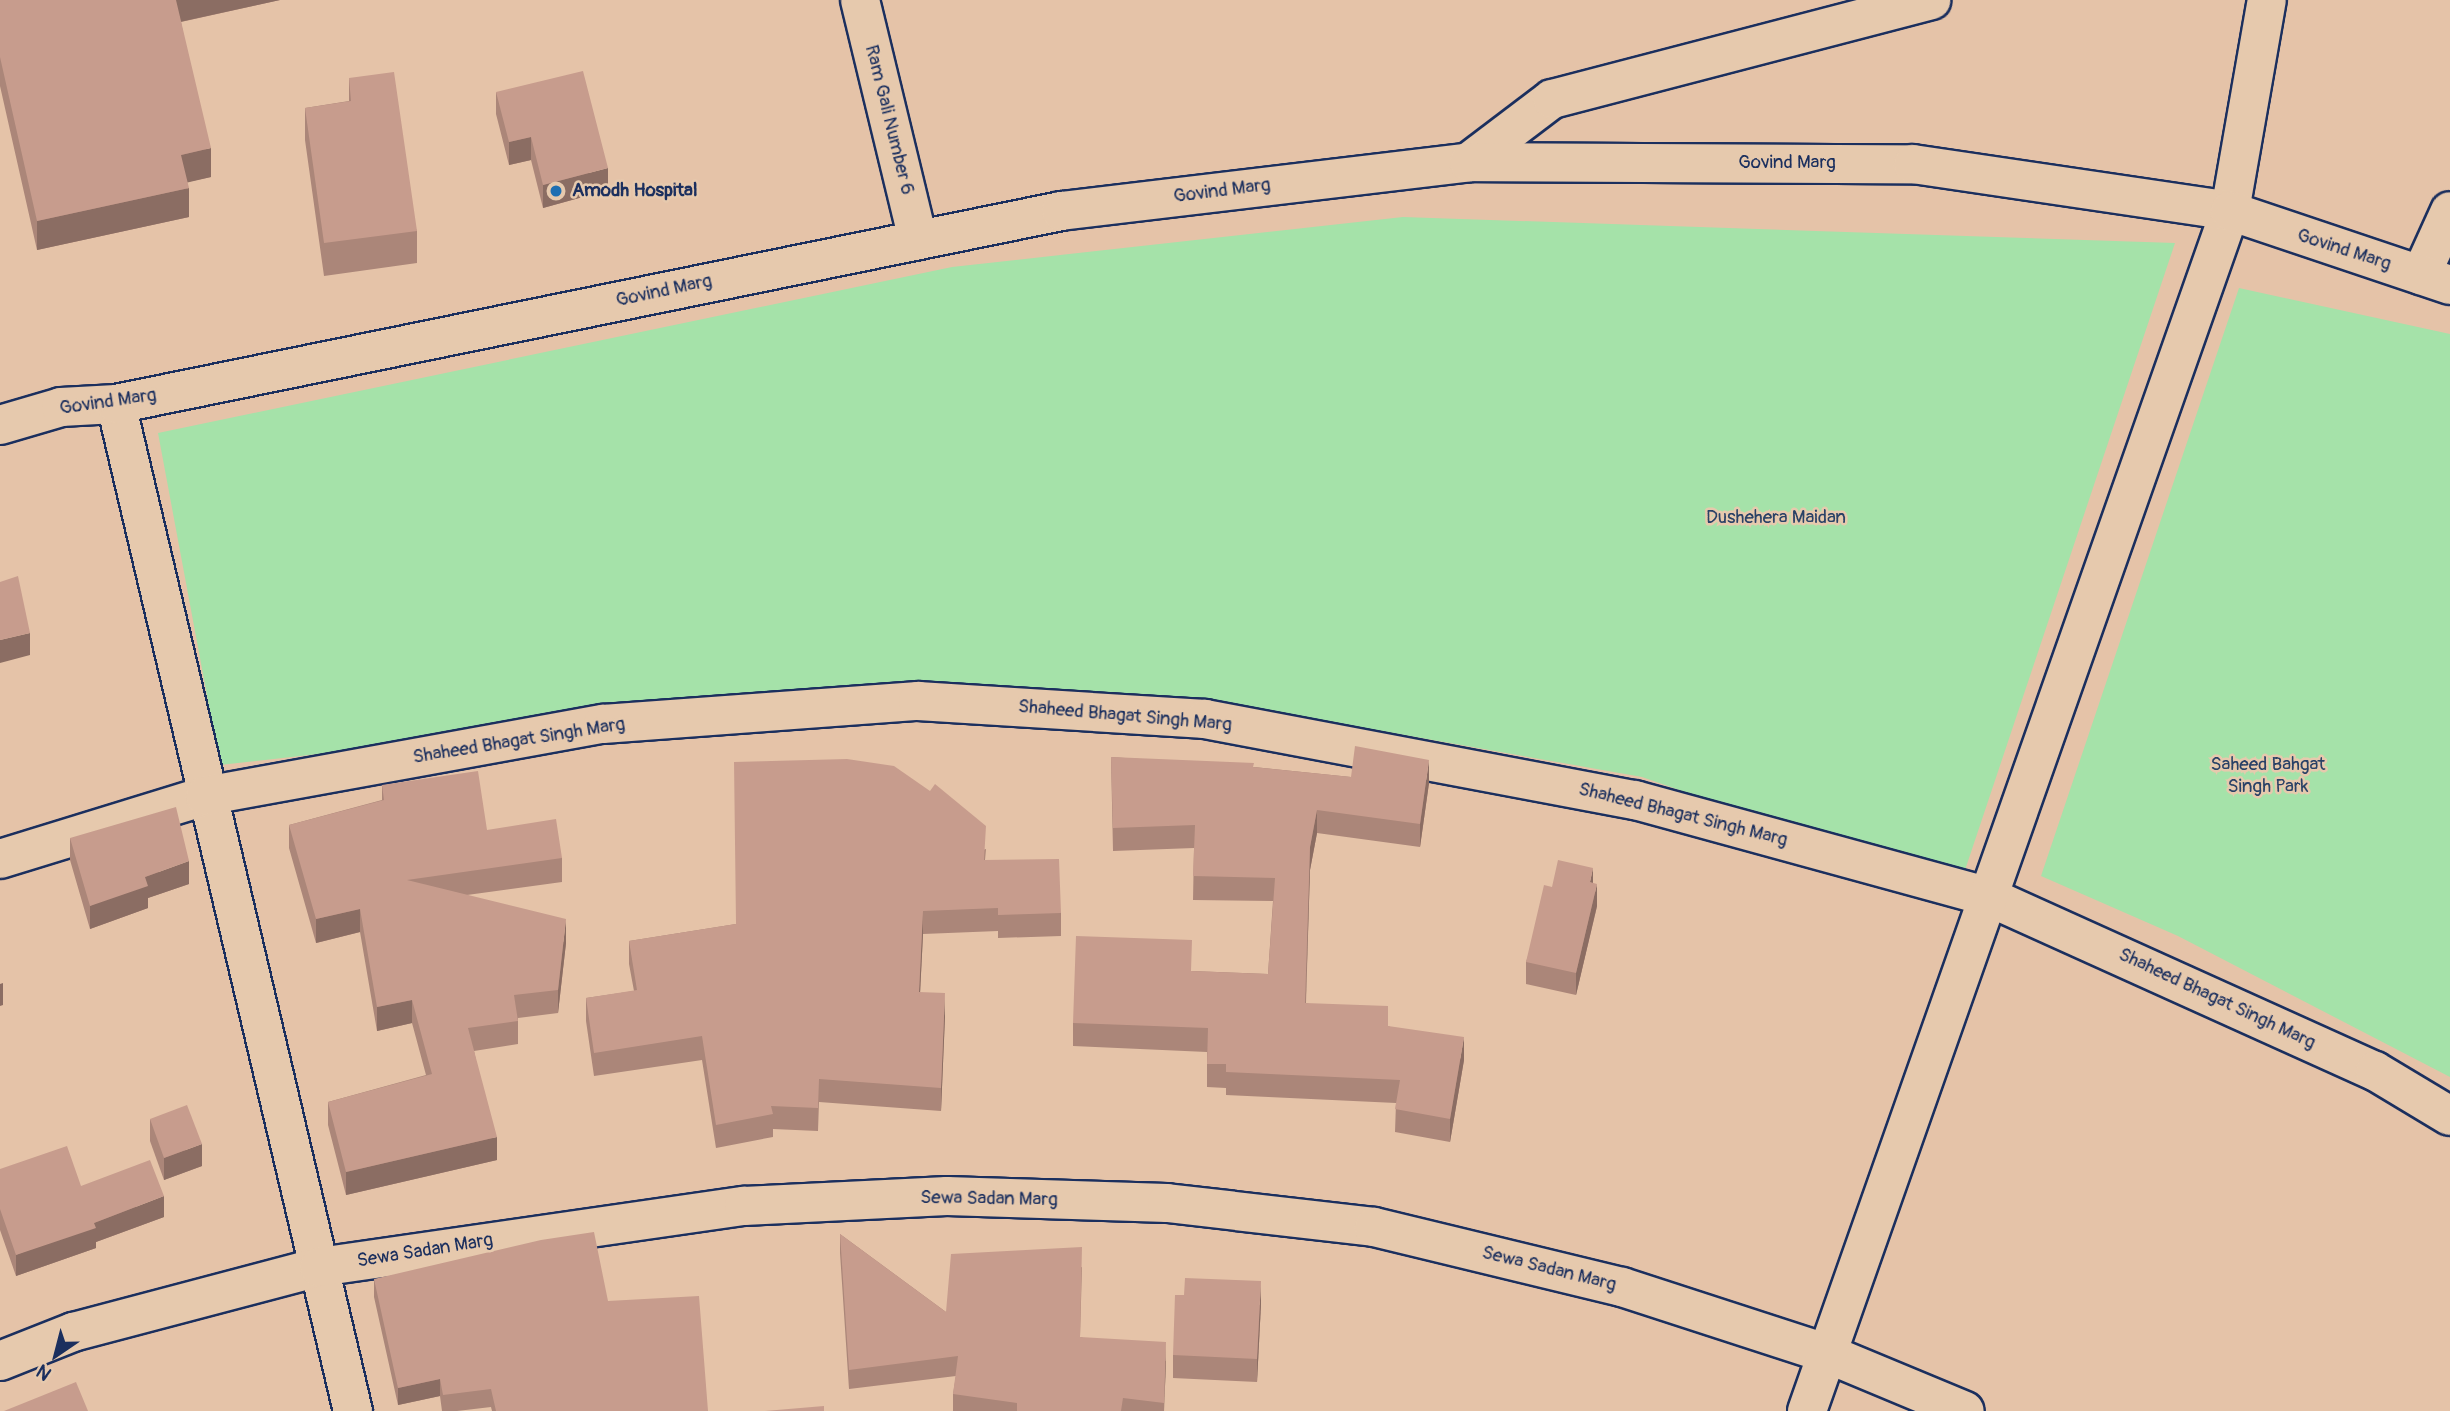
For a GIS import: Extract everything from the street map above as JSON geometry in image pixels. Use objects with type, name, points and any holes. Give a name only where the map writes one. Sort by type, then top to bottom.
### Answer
[{"type":"street","name":"Ram Gali Number 6","points":[[860,0],[918,240]]},
{"type":"street","points":[[1469,162],[1552,99],[1931,0]]},
{"type":"street","points":[[1807,1411],[2230,211],[2267,0]]},
{"type":"street","name":"Govind Marg","points":[[0,425],[61,407],[116,404],[1061,211],[1469,162],[1913,164],[2230,211],[2436,280]]},
{"type":"street","points":[[2436,280],[2450,211]]},
{"type":"street","points":[[116,404],[205,796],[353,1411]]},
{"type":"street","name":"Shaheed Bhagat Singh Marg","points":[[0,859],[205,796],[603,724],[918,701],[1218,722],[1635,800],[1989,897],[2375,1071],[2450,1116]]},
{"type":"street","name":"Sewa Sadan Marg","points":[[0,1361],[74,1332],[319,1267],[744,1206],[947,1196],[1167,1203],[1374,1227],[1622,1287],[1828,1354],[1965,1411]]},
{"type":"green space","name":"Dushehera Maidan","points":[[1403,217],[2175,243],[1959,888],[1642,777],[1189,697],[1002,693],[513,732],[220,765],[158,433],[952,267]]},
{"type":"green space","name":"Saheed Bahgat Singh Park","points":[[2239,288],[2450,334],[2450,1077],[2178,936],[2041,876]]},
{"type":"building","points":[[0,0],[176,0],[211,148],[181,155],[189,188],[37,221],[0,57]]},
{"type":"building","points":[[583,71],[608,168],[543,185],[531,137],[509,142],[496,92]]},
{"type":"building","points":[[394,72],[417,231],[324,243],[305,108],[351,101],[349,78]]},
{"type":"building","points":[[18,576],[30,633],[0,640],[0,582]]},
{"type":"building","points":[[1355,746],[1429,760],[1420,824],[1317,810],[1310,847],[1305,1003],[1388,1006],[1388,1026],[1464,1037],[1450,1119],[1395,1109],[1400,1080],[1226,1072],[1226,1064],[1207,1064],[1208,1028],[1073,1023],[1076,936],[1192,940],[1191,971],[1268,974],[1275,878],[1193,876],[1195,825],[1113,828],[1111,757],[1254,763],[1253,767],[1351,777]]},
{"type":"building","points":[[847,759],[894,766],[930,791],[935,784],[986,826],[984,860],[1059,859],[1061,913],[998,915],[998,908],[923,911],[919,992],[945,993],[941,1088],[819,1079],[818,1108],[771,1106],[773,1114],[716,1125],[702,1036],[594,1053],[586,998],[637,990],[629,941],[736,924],[734,762]]},
{"type":"building","points":[[478,771],[487,830],[556,819],[562,858],[407,880],[566,919],[558,990],[514,995],[518,1021],[468,1028],[497,1137],[346,1172],[328,1102],[432,1074],[412,1000],[377,1007],[360,909],[316,919],[289,825],[384,800],[382,785]]},
{"type":"building","points":[[176,807],[189,861],[145,877],[148,886],[90,906],[70,838]]},
{"type":"building","points":[[1558,860],[1593,868],[1590,882],[1597,884],[1576,973],[1526,962],[1544,885],[1552,887]]},
{"type":"building","points":[[187,1105],[202,1144],[164,1158],[150,1119]]},
{"type":"building","points":[[67,1146],[81,1186],[150,1160],[164,1196],[94,1223],[96,1228],[16,1255],[0,1209],[0,1169]]},
{"type":"building","points":[[594,1232],[608,1301],[699,1296],[708,1411],[496,1411],[491,1389],[443,1395],[440,1379],[398,1388],[374,1279],[541,1240]]},
{"type":"building","points":[[840,1234],[946,1312],[951,1254],[1082,1247],[1080,1337],[1166,1342],[1164,1403],[1123,1398],[1121,1411],[1017,1411],[1017,1403],[953,1394],[958,1356],[849,1370]]},
{"type":"building","points":[[1185,1278],[1261,1281],[1257,1359],[1173,1355],[1175,1295],[1184,1295]]},
{"type":"building","points":[[76,1382],[88,1411],[4,1411]]},
{"type":"building","points":[[824,1406],[824,1411],[765,1411]]},
{"type":"place","name":"Amodh Hospital","points":[[556,191]]}]
